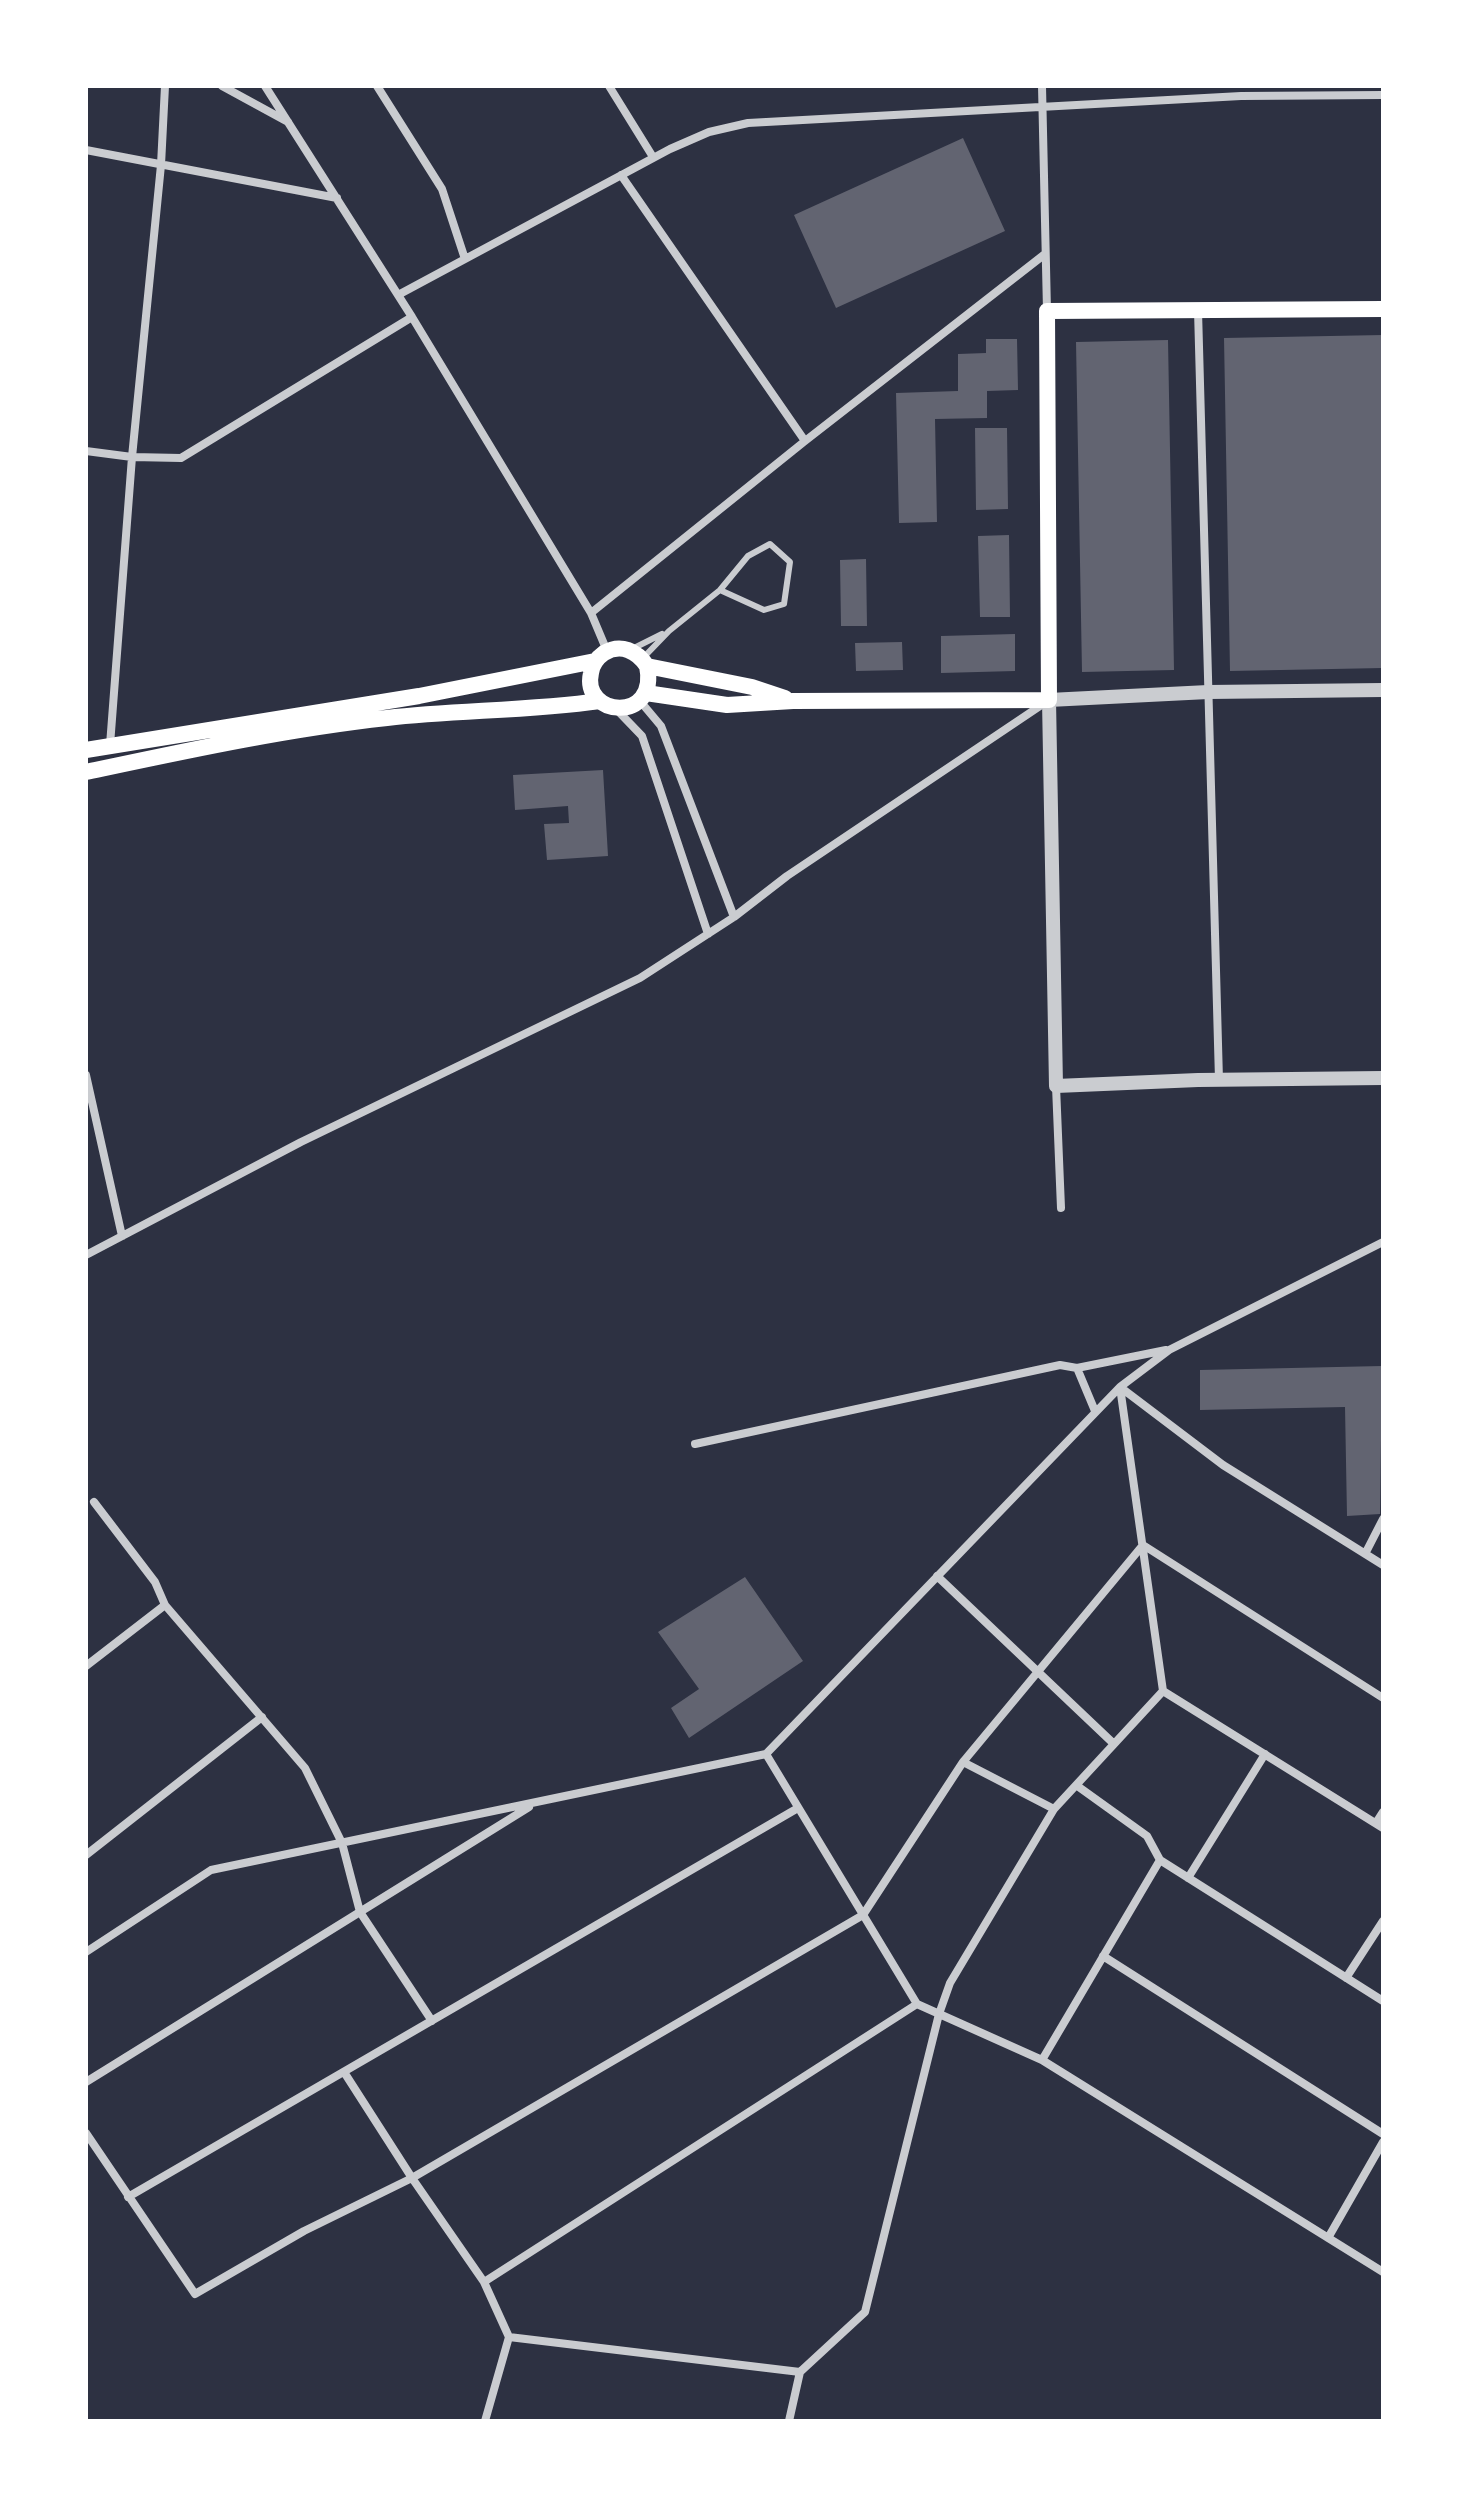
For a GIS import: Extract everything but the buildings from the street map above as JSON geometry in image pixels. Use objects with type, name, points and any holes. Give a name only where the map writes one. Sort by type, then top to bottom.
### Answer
[{"type":"main road","points":[[86,772],[217,744],[386,718],[600,701],[624,708],[643,697],[727,705],[793,701],[1049,700],[1047,311],[1383,309]]},
{"type":"main road","points":[[86,750],[419,696],[601,656],[618,648],[640,658],[793,701]]},
{"type":"main road","points":[[600,701],[591,686],[590,677],[601,656]]},
{"type":"main road","points":[[640,658],[650,680],[643,697]]},
{"type":"street","points":[[110,745],[132,457],[161,165],[165,86]]},
{"type":"street","points":[[222,86],[290,124]]},
{"type":"street","points":[[265,86],[412,317],[591,613],[601,656]]},
{"type":"street","points":[[377,86],[442,189],[465,259]]},
{"type":"street","points":[[609,86],[653,157]]},
{"type":"street","points":[[1042,86],[1047,311]]},
{"type":"street","points":[[398,295],[653,157],[709,132],[748,123],[1042,107],[1240,91],[1383,95]]},
{"type":"street","points":[[86,150],[337,198]]},
{"type":"street","points":[[621,175],[805,441]]},
{"type":"street","points":[[591,613],[1045,254]]},
{"type":"street","points":[[1198,310],[1219,1080]]},
{"type":"street","points":[[86,451],[132,457],[181,458],[412,317]]},
{"type":"street","points":[[86,1255],[301,1142],[640,978],[1049,700],[1208,692],[1383,690]]},
{"type":"street","points":[[643,697],[661,726],[734,917]]},
{"type":"street","points":[[1049,700],[1061,1208]]},
{"type":"street","points":[[616,708],[642,736],[708,934]]},
{"type":"street","points":[[86,1075],[122,1236]]},
{"type":"street","points":[[1056,1086],[1383,1078]]},
{"type":"street","points":[[86,1952],[211,1870],[766,1754],[1120,1387],[1169,1350],[1383,1242]]},
{"type":"street","points":[[695,1444],[1060,1365],[1077,1368],[1169,1350]]},
{"type":"street","points":[[1077,1368],[1095,1411]]},
{"type":"street","points":[[1120,1387],[1163,1691]]},
{"type":"street","points":[[1120,1387],[1223,1465],[1383,1565]]},
{"type":"street","points":[[94,1502],[155,1582],[165,1605],[305,1768],[342,1843],[360,1912],[432,2021]]},
{"type":"street","points":[[1365,1554],[1383,1519]]},
{"type":"street","points":[[86,2133],[195,2294],[304,2231],[412,2178],[863,1915],[963,1762],[1143,1545]]},
{"type":"street","points":[[1143,1545],[1383,1698]]},
{"type":"street","points":[[937,1576],[1114,1744]]},
{"type":"street","points":[[86,1666],[165,1605]]},
{"type":"street","points":[[789,2421],[800,2372],[865,2312],[939,2014],[950,1983],[1054,1809],[1163,1691]]},
{"type":"street","points":[[1163,1691],[1380,1826],[1383,1812]]},
{"type":"street","points":[[86,1855],[262,1717]]},
{"type":"street","points":[[766,1754],[917,2004],[1042,2060],[1383,2272]]},
{"type":"street","points":[[1188,1878],[1265,1754]]},
{"type":"street","points":[[963,1762],[1054,1809]]},
{"type":"street","points":[[1076,1785],[1147,1836],[1160,1860],[1383,2001]]},
{"type":"street","points":[[86,2082],[537,1802]]},
{"type":"street","points":[[128,2197],[798,1808]]},
{"type":"street","points":[[1042,2060],[1160,1860]]},
{"type":"street","points":[[1346,1978],[1383,1921]]},
{"type":"street","points":[[1103,1956],[1383,2134]]},
{"type":"street","points":[[484,2282],[917,2004]]},
{"type":"street","points":[[344,2072],[484,2282],[509,2337],[485,2421]]},
{"type":"street","points":[[1328,2238],[1383,2142]]},
{"type":"street","points":[[509,2337],[800,2372]]},
{"type":"lane","points":[[640,658],[720,590],[748,556],[770,544],[790,562],[784,604],[764,610],[720,590]]},
{"type":"lane","points":[[640,658],[669,631]]}]
